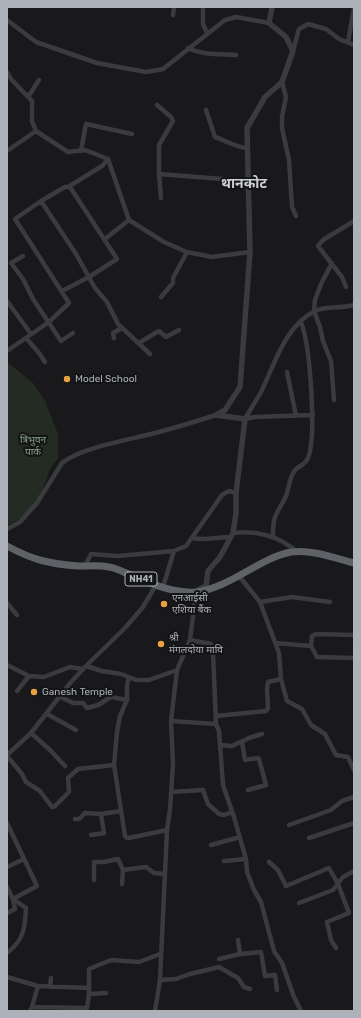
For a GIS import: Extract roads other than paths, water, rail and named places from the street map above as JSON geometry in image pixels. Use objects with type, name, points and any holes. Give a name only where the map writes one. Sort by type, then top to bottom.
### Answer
[{"type":"highway","name":"NH41","points":[[7,546],[40,561],[58,564],[110,567],[159,586],[177,591],[196,592],[214,587],[273,559],[290,553],[311,553],[354,563]]},
{"type":"street","points":[[173,15],[174,7]]},
{"type":"street","points":[[203,7],[203,24],[207,33]]},
{"type":"street","points":[[269,23],[272,7]]},
{"type":"street","points":[[348,42],[354,8]]},
{"type":"street","points":[[7,20],[36,42],[97,63],[146,72],[163,69],[225,20],[236,17],[269,23],[286,37],[293,51]]},
{"type":"street","points":[[7,529],[20,522],[37,503],[62,464],[68,459],[88,450],[161,432],[216,415],[225,410],[240,387],[250,252],[247,128],[265,97],[282,82],[300,29],[308,24],[326,29],[339,39],[354,45]]},
{"type":"street","points":[[188,48],[195,52],[205,52],[213,55],[236,55]]},
{"type":"street","points":[[7,72],[11,79],[32,101],[32,121],[36,131],[68,152],[85,150],[108,159],[129,220],[164,242],[187,252],[212,257],[250,252]]},
{"type":"street","points":[[28,97],[39,80]]},
{"type":"street","points":[[282,82],[286,97],[282,118],[282,128],[288,160],[292,207],[296,216]]},
{"type":"street","points":[[157,105],[171,117],[173,121],[159,144],[161,198]]},
{"type":"street","points":[[206,110],[216,137],[230,142],[235,146],[247,148]]},
{"type":"street","points":[[82,151],[86,124],[132,134]]},
{"type":"street","points":[[7,151],[36,131]]},
{"type":"street","points":[[7,351],[49,322],[69,303],[15,219],[41,201],[65,187],[68,187],[102,166],[108,159]]},
{"type":"street","points":[[159,174],[248,181]]},
{"type":"street","points":[[62,292],[117,259],[70,187],[68,187]]},
{"type":"street","points":[[41,201],[96,288],[107,302],[118,324],[150,354]]},
{"type":"street","points":[[104,239],[129,220]]},
{"type":"street","points":[[346,286],[342,277],[318,246],[323,240],[354,221]]},
{"type":"street","points":[[160,297],[173,283],[173,278],[187,252]]},
{"type":"street","points":[[23,256],[9,265],[49,322],[60,341],[73,333]]},
{"type":"street","points":[[332,263],[321,284],[315,300],[314,311],[331,361],[334,400]]},
{"type":"street","points":[[7,301],[31,334]]},
{"type":"street","points":[[155,1011],[160,980],[160,954],[167,830],[171,792],[171,722],[177,670],[190,640],[196,592],[206,586],[208,571],[220,557],[232,535],[236,513],[236,493],[245,419],[261,392],[281,348],[292,332],[314,311],[354,305]]},
{"type":"street","points":[[273,536],[274,520],[286,495],[295,470],[308,458],[312,438],[313,415],[305,332],[301,322]]},
{"type":"street","points":[[114,338],[112,333],[122,328]]},
{"type":"street","points":[[139,343],[159,331],[166,336],[179,330]]},
{"type":"street","points":[[26,338],[45,362]]},
{"type":"street","points":[[287,372],[296,416]]},
{"type":"street","points":[[216,415],[245,419],[254,417],[313,415]]},
{"type":"street","points":[[85,566],[91,554],[118,556],[174,551],[186,546],[222,495],[229,491],[236,493]]},
{"type":"street","points":[[192,538],[199,540],[232,535],[245,531],[273,536],[297,552]]},
{"type":"street","points":[[114,765],[78,769],[68,778],[68,792],[55,806],[52,807],[40,791],[26,782],[22,774],[7,756],[31,733],[84,667],[130,622],[159,586],[174,551]]},
{"type":"street","points":[[238,576],[260,602],[279,653],[282,680],[287,701],[302,708],[311,725],[325,734],[336,755],[348,757],[354,769]]},
{"type":"street","points":[[260,602],[292,597],[330,602]]},
{"type":"street","points":[[7,603],[17,615]]},
{"type":"street","points":[[354,635],[316,634],[312,636],[311,646],[317,657],[354,658]]},
{"type":"street","points":[[190,640],[211,644],[213,652],[216,724],[219,731],[222,784],[240,837],[246,859],[247,872],[254,890],[261,902],[274,951],[282,963],[294,997],[301,1011]]},
{"type":"street","points":[[275,643],[311,646]]},
{"type":"street","points":[[7,665],[29,676],[44,677],[70,667],[84,667],[121,674],[136,680],[149,680],[177,670]]},
{"type":"street","points":[[17,691],[29,676]]},
{"type":"street","points":[[129,678],[127,700],[120,716],[117,732],[114,765],[125,836],[127,838],[167,830]]},
{"type":"street","points":[[216,716],[266,711],[268,708],[268,682],[282,680]]},
{"type":"street","points":[[61,696],[72,703],[83,703],[87,708],[98,705],[111,697],[127,700]]},
{"type":"street","points":[[47,714],[76,730]]},
{"type":"street","points":[[171,722],[216,724]]},
{"type":"street","points":[[31,733],[64,766]]},
{"type":"street","points":[[220,745],[232,746],[262,734]]},
{"type":"street","points":[[242,742],[245,760],[259,759],[266,785],[248,790]]},
{"type":"street","points":[[171,792],[203,790],[208,804],[219,814],[224,815],[232,812]]},
{"type":"street","points":[[289,825],[331,810],[342,801],[354,797]]},
{"type":"street","points":[[75,819],[79,819],[85,813],[101,814],[121,811]]},
{"type":"street","points":[[91,835],[104,833],[101,814]]},
{"type":"street","points":[[7,823],[37,886],[13,899]]},
{"type":"street","points":[[309,838],[354,823]]},
{"type":"street","points":[[211,845],[240,837]]},
{"type":"street","points":[[7,867],[24,858]]},
{"type":"street","points":[[94,880],[94,862],[104,862],[118,859],[122,870],[122,884]]},
{"type":"street","points":[[224,861],[246,859]]},
{"type":"street","points":[[269,862],[278,870],[286,886],[330,868],[349,913],[327,922],[331,940],[336,948]]},
{"type":"street","points":[[122,870],[146,867],[154,873],[165,874]]},
{"type":"street","points":[[299,904],[333,890],[343,877],[354,871]]},
{"type":"street","points":[[7,887],[13,899],[15,909],[7,913]]},
{"type":"street","points":[[7,953],[16,946],[25,930],[26,908],[13,899]]},
{"type":"street","points":[[238,940],[240,954]]},
{"type":"street","points":[[219,959],[240,954],[261,952],[265,976],[275,975],[277,990]]},
{"type":"street","points":[[38,986],[31,1009],[87,1008],[89,994],[89,969],[111,960],[139,962],[160,954]]},
{"type":"street","points":[[160,980],[176,979],[219,967],[238,978],[244,987],[250,989]]},
{"type":"street","points":[[7,977],[38,986],[89,988]]},
{"type":"street","points":[[50,987],[51,978]]},
{"type":"street","points":[[89,994],[106,993]]},
{"type":"place","name":"Model School","points":[[67,379]]},
{"type":"place","name":"एनआईसी एशिया बैंक","points":[[164,604]]},
{"type":"place","name":"श्री मंगलदोया मावि","points":[[161,644]]},
{"type":"place","name":"Ganesh Temple","points":[[34,692]]},
{"type":"district","name":"थानकोट","points":[[244,184]]},
{"type":"park label","name":"त्रिभुवन पार्क","points":[[33,446]]}]
